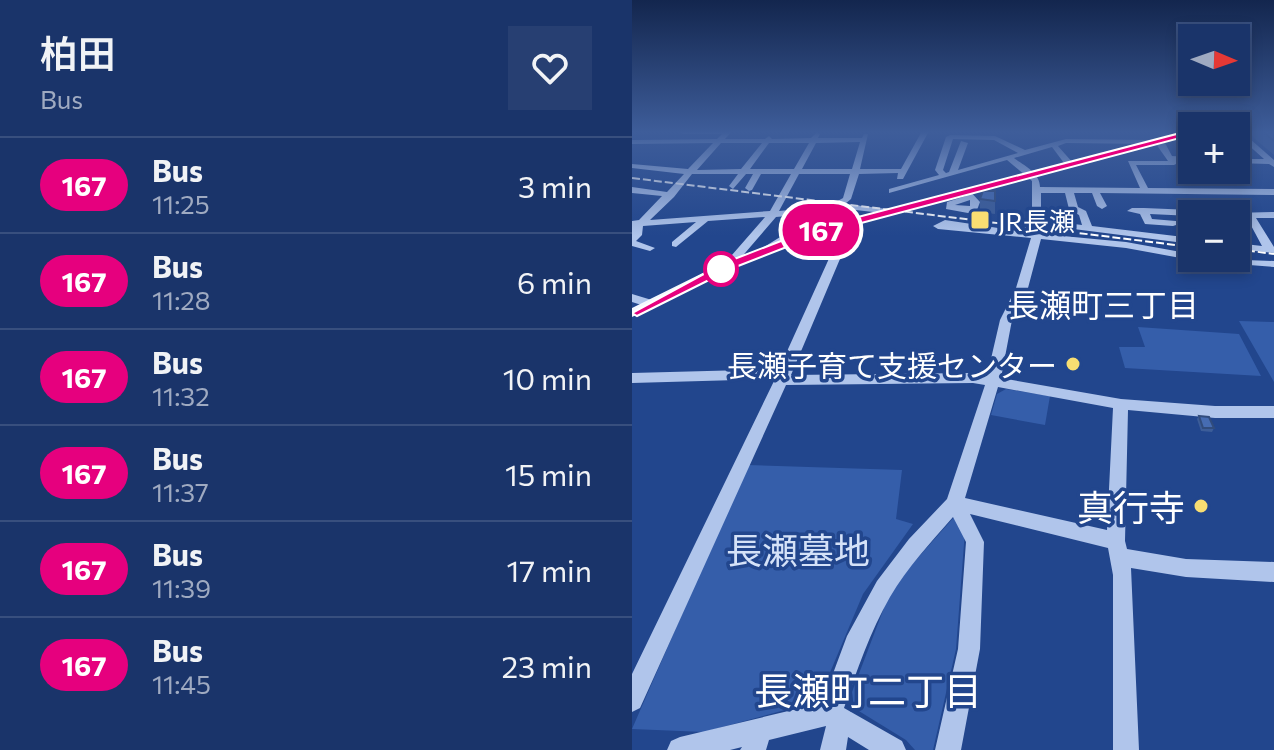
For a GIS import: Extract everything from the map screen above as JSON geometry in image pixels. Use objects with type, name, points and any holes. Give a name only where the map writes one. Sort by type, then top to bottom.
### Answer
[{"type":"main road","points":[[632,313],[790,237],[1066,166]]},
{"type":"street","points":[[632,166],[692,172],[903,171]]},
{"type":"street","points":[[657,237],[640,244],[638,223],[671,195],[698,166]]},
{"type":"street","points":[[733,186],[747,166]]},
{"type":"street","points":[[729,265],[773,214],[800,166]]},
{"type":"street","points":[[790,237],[847,199],[855,166]]},
{"type":"street","points":[[892,191],[906,166]]},
{"type":"street","points":[[940,166],[939,170],[948,175]]},
{"type":"street","points":[[948,175],[952,166]]},
{"type":"street","points":[[892,191],[978,166]]},
{"type":"street","points":[[833,750],[835,716],[855,644],[884,588],[916,545],[955,503],[993,381],[1006,320],[1022,288],[1037,229],[1037,190],[1032,175],[1019,166]]},
{"type":"street","points":[[1133,166],[1146,192]]},
{"type":"street","points":[[971,168],[974,170],[972,192]]},
{"type":"street","points":[[749,188],[759,171]]},
{"type":"street","points":[[632,190],[671,195]]},
{"type":"street","points":[[1037,190],[1274,192]]},
{"type":"street","points":[[892,191],[911,207]]},
{"type":"street","points":[[1069,191],[1074,209],[1083,213],[1088,228]]},
{"type":"street","points":[[1095,191],[1102,206]]},
{"type":"street","points":[[638,223],[759,210],[773,214],[838,207],[888,212]]},
{"type":"street","points":[[1132,211],[1144,211],[1148,222],[1178,217]]},
{"type":"street","points":[[1250,215],[1274,215]]},
{"type":"street","points":[[1250,215],[1272,250]]},
{"type":"street","points":[[676,244],[708,217]]},
{"type":"street","points":[[998,231],[945,223],[938,226],[998,231],[1088,228],[1178,239],[1171,218]]},
{"type":"street","points":[[632,700],[783,377],[851,221]]},
{"type":"street","points":[[1037,229],[1178,255]]},
{"type":"street","points":[[1250,247],[1272,250]]},
{"type":"street","points":[[1250,262],[1274,264]]},
{"type":"street","points":[[632,298],[651,304]]},
{"type":"street","points":[[632,378],[973,378],[1121,404],[1215,412],[1274,412]]},
{"type":"street","points":[[1121,404],[1118,549],[1126,750]]},
{"type":"street","points":[[955,503],[1186,568],[1274,572]]},
{"type":"street","points":[[948,750],[969,649],[975,542],[955,503]]},
{"type":"street","points":[[680,750],[756,741],[835,716],[893,750]]},
{"type":"green space","points":[[1239,321],[1274,322],[1274,382]]},
{"type":"green space","points":[[1138,327],[1239,334],[1261,376],[1125,368],[1119,347],[1145,347]]},
{"type":"green space","points":[[1006,389],[1050,396],[1045,425],[991,415],[997,394]]},
{"type":"green space","name":"長瀬墓地","points":[[747,465],[902,470],[896,519],[913,524],[863,594],[818,701],[704,732],[632,729]]},
{"type":"green space","points":[[955,516],[965,531],[956,649],[933,750],[915,750],[906,740],[854,708],[852,692],[887,600],[907,570]]},
{"type":"building","points":[[983,191],[995,191],[995,201],[980,199]]},
{"type":"building","points":[[1199,416],[1209,417],[1214,428],[1203,428]]},
{"type":"railway","points":[[632,178],[1178,245]]},
{"type":"railway","points":[[1250,251],[1274,254]]},
{"type":"bus line","name":"167","points":[[632,313],[729,265],[816,231],[1065,166]]},
{"type":"place","name":"JR長瀬","points":[[980,220]]},
{"type":"place","name":"長瀬子育て支援センター","points":[[1073,364]]},
{"type":"place","name":"真行寺","points":[[1201,506]]},
{"type":"district","name":"長瀬町三丁目","points":[[1103,304]]},
{"type":"district","name":"長瀬町二丁目","points":[[868,689]]}]
